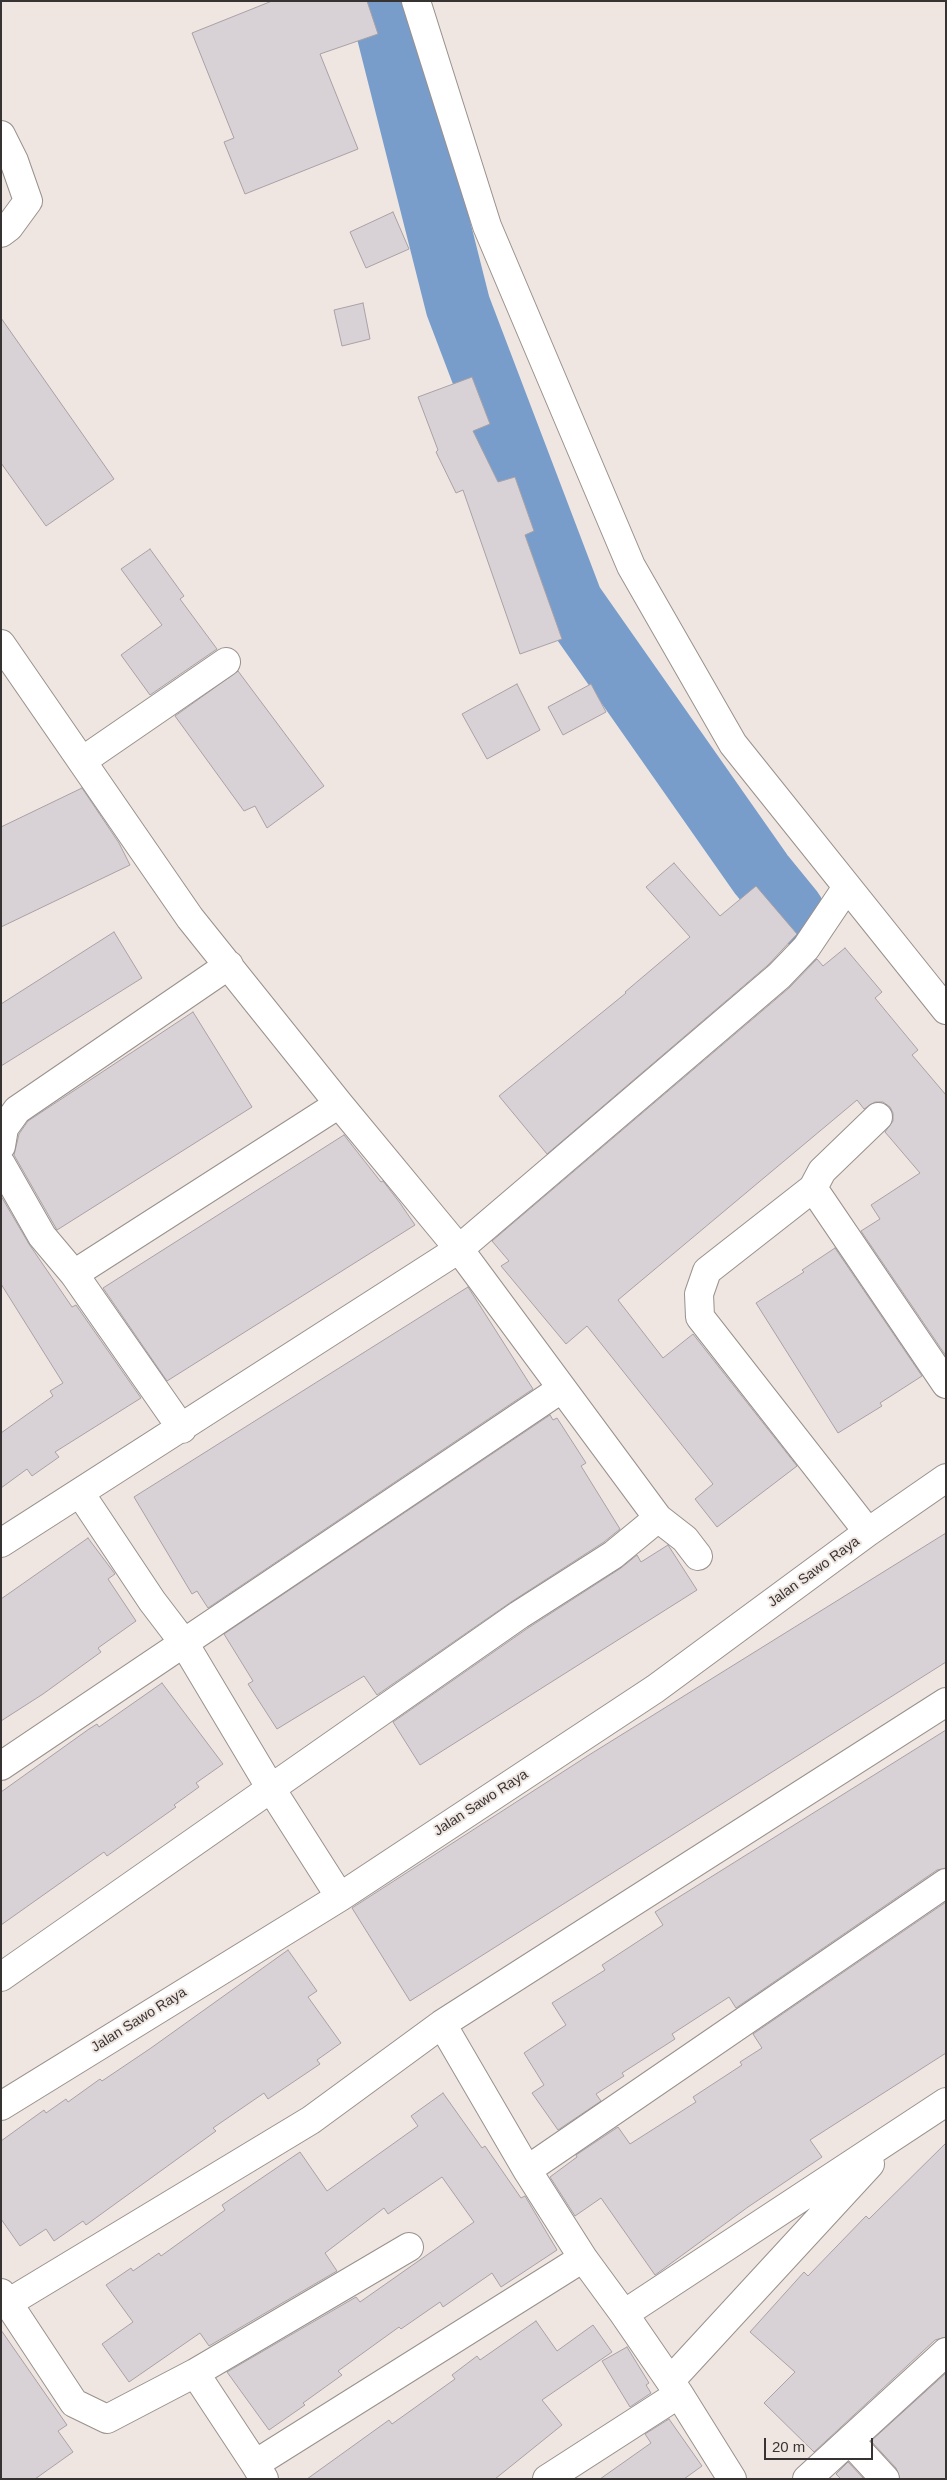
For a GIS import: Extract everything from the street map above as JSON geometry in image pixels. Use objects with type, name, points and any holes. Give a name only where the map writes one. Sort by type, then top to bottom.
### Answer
[{"type":"street","points":[[416,1],[487,226],[631,566],[733,744],[946,1010]]},
{"type":"street","points":[[1,135],[14,161],[28,201],[9,227],[1,232]]},
{"type":"street","points":[[1,644],[190,918],[339,1104],[459,1249],[658,1518],[685,1539],[698,1556]]},
{"type":"street","points":[[82,761],[226,662]]},
{"type":"street","points":[[1,1543],[182,1429],[459,1249],[779,976],[806,948],[847,887]]},
{"type":"street","points":[[1,1146],[4,1128],[17,1110],[229,965]]},
{"type":"street","points":[[74,1274],[339,1104]]},
{"type":"street","points":[[868,1532],[700,1317],[699,1294],[707,1271],[813,1188],[822,1171],[878,1116]]},
{"type":"street","points":[[1,1164],[42,1236],[74,1274],[182,1429]]},
{"type":"street","points":[[813,1188],[946,1384]]},
{"type":"street","points":[[1,1766],[561,1389]]},
{"type":"street","name":"Jalan Sawo Raya","points":[[1,2106],[340,1897],[655,1688],[868,1532],[946,1478]]},
{"type":"street","points":[[80,1493],[146,1594],[184,1643],[270,1787],[340,1897]]},
{"type":"street","points":[[1,1977],[518,1615],[613,1554],[658,1518]]},
{"type":"street","points":[[409,2247],[196,2373],[107,2419],[74,2403],[5,2298],[311,2120],[442,2024],[946,1702]]},
{"type":"street","points":[[527,2170],[946,1883]]},
{"type":"street","points":[[442,2024],[527,2170],[583,2258],[674,2387],[732,2479]]},
{"type":"street","points":[[624,2314],[946,2102]]},
{"type":"street","points":[[547,2479],[674,2387],[898,2134]]},
{"type":"street","points":[[196,2373],[260,2471],[583,2258]]},
{"type":"street","points":[[807,2479],[946,2352]]},
{"type":"street","points":[[850,2441],[885,2479]]},
{"type":"building","points":[[272,1],[367,1],[378,34],[320,54],[358,149],[245,194],[224,142],[234,138],[192,33]]},
{"type":"building","points":[[393,212],[409,249],[366,268],[350,232]]},
{"type":"building","points":[[363,303],[370,339],[342,346],[334,310]]},
{"type":"building","points":[[1,318],[114,479],[46,526],[1,463]]},
{"type":"building","points":[[472,377],[490,424],[473,431],[498,482],[515,477],[534,531],[525,535],[562,639],[520,654],[463,490],[456,493],[436,452],[438,450],[418,397]]},
{"type":"building","points":[[150,549],[184,596],[180,599],[217,649],[150,695],[121,655],[162,625],[121,569]]},
{"type":"building","points":[[238,671],[324,786],[267,828],[255,806],[244,811],[175,716]]},
{"type":"building","points":[[517,684],[540,730],[487,759],[462,714]]},
{"type":"building","points":[[591,684],[606,712],[563,735],[548,707]]},
{"type":"building","points":[[82,788],[119,843],[130,865],[1,927],[1,827]]},
{"type":"building","points":[[674,863],[720,916],[756,886],[797,934],[768,965],[547,1154],[499,1096],[626,993],[690,937],[646,887]]},
{"type":"building","points":[[114,932],[142,978],[1,1066],[1,1004]]},
{"type":"building","points":[[845,948],[882,992],[875,998],[918,1050],[912,1055],[946,1095],[946,1356],[861,1231],[880,1219],[871,1205],[920,1173],[885,1132],[893,1121],[893,1113],[890,1107],[883,1102],[875,1102],[864,1109],[857,1100],[618,1300],[663,1358],[693,1334],[797,1466],[717,1527],[695,1499],[713,1484],[587,1326],[566,1344],[501,1266],[509,1261],[492,1241],[789,988],[817,959],[823,966]]},
{"type":"building","points":[[193,1012],[252,1107],[57,1230],[14,1155],[19,1134],[28,1121]]},
{"type":"building","points":[[344,1135],[381,1182],[383,1181],[415,1225],[167,1381],[103,1288]]},
{"type":"building","points":[[1,1196],[29,1244],[72,1307],[76,1305],[141,1398],[55,1452],[59,1457],[32,1476],[27,1469],[1,1488],[1,1433],[53,1396],[50,1391],[63,1383],[1,1284]]},
{"type":"building","points":[[835,1248],[922,1376],[880,1403],[882,1406],[838,1433],[756,1303],[804,1272],[802,1270]]},
{"type":"building","points":[[468,1287],[533,1389],[208,1608],[197,1591],[192,1594],[134,1497]]},
{"type":"building","points":[[550,1415],[553,1420],[557,1418],[586,1463],[581,1466],[620,1529],[604,1542],[511,1602],[377,1695],[364,1676],[277,1729],[248,1684],[253,1681],[224,1634]]},
{"type":"building","points":[[946,1533],[946,1662],[410,2001],[352,1908],[589,1755]]},
{"type":"building","points":[[88,1538],[115,1574],[108,1579],[136,1621],[98,1648],[101,1652],[43,1694],[1,1721],[1,1599]]},
{"type":"building","points":[[668,1545],[697,1590],[420,1765],[393,1722],[528,1628],[621,1568],[637,1555],[641,1562]]},
{"type":"building","points":[[162,1683],[223,1764],[196,1783],[199,1787],[174,1805],[176,1807],[107,1856],[104,1852],[1,1925],[1,1792],[89,1729],[97,1724],[99,1727]]},
{"type":"building","points":[[946,1730],[946,1868],[937,1870],[736,2008],[729,1997],[672,2034],[675,2039],[622,2073],[624,2076],[596,2094],[601,2101],[558,2130],[532,2093],[544,2085],[524,2053],[566,2025],[552,2003],[605,1970],[602,1965],[663,1925],[655,1912]]},
{"type":"building","points":[[946,1902],[946,2053],[810,2140],[822,2157],[748,2207],[655,2275],[601,2198],[575,2216],[550,2177],[577,2157],[576,2155],[618,2127],[630,2144],[696,2102],[693,2097],[742,2065],[740,2062],[762,2048],[753,2034]]},
{"type":"building","points":[[288,1950],[317,1991],[308,1997],[341,2043],[317,2060],[320,2064],[268,2099],[264,2093],[213,2128],[216,2131],[86,2225],[83,2221],[54,2241],[46,2229],[20,2246],[1,2219],[1,2141],[44,2110],[46,2113],[66,2099],[68,2102],[100,2079],[102,2081]]},
{"type":"building","points":[[443,2093],[482,2148],[485,2146],[521,2198],[525,2196],[557,2250],[501,2287],[492,2273],[443,2307],[440,2302],[401,2329],[399,2327],[338,2371],[342,2375],[303,2403],[305,2405],[269,2430],[227,2372],[356,2297],[360,2302],[474,2222],[442,2177],[388,2214],[384,2208],[325,2253],[337,2271],[209,2346],[200,2333],[129,2382],[102,2344],[133,2322],[106,2285],[131,2268],[133,2271],[159,2253],[161,2256],[225,2210],[222,2205],[300,2152],[327,2191],[418,2126],[411,2116]]},
{"type":"building","points":[[946,2143],[946,2337],[935,2340],[814,2452],[764,2403],[795,2372],[750,2332],[804,2272],[808,2276],[866,2216],[869,2219]]},
{"type":"building","points":[[536,2321],[557,2351],[593,2325],[612,2352],[542,2400],[562,2425],[495,2479],[307,2479],[389,2420],[392,2424],[455,2379],[452,2375],[477,2356],[480,2360]]},
{"type":"building","points":[[1,2330],[67,2425],[58,2431],[73,2452],[35,2479],[1,2479]]},
{"type":"building","points":[[627,2347],[649,2383],[646,2385],[651,2393],[630,2407],[602,2361]]},
{"type":"building","points":[[946,2373],[946,2479],[900,2479],[896,2468],[871,2441]]},
{"type":"building","points":[[669,2419],[702,2466],[684,2479],[600,2479],[651,2443],[645,2434]]},
{"type":"building","points":[[848,2462],[864,2479],[841,2479],[836,2474]]},
{"type":"waterway","points":[[381,1],[458,306],[571,603],[761,874],[792,912]]}]
